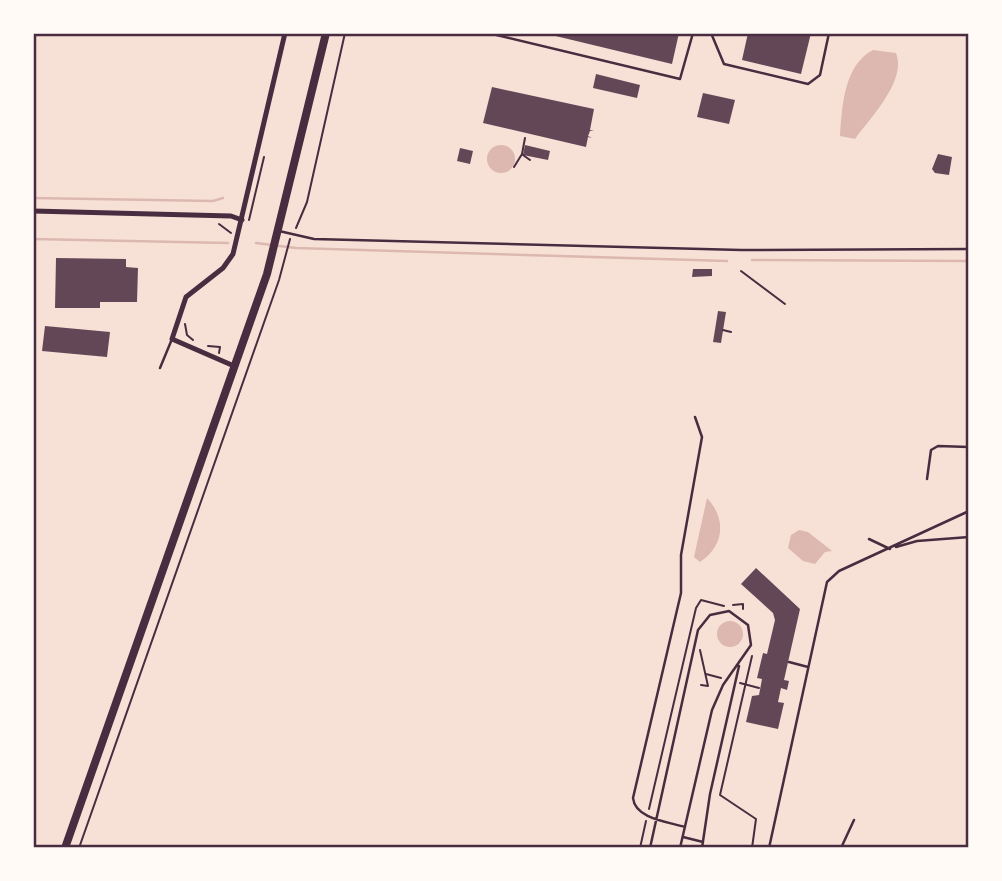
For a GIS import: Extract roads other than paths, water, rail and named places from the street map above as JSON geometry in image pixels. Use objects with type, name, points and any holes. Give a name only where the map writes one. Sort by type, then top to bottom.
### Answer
[{"type":"main road","points":[[65,848],[273,254],[326,33]]},
{"type":"street","points":[[234,366],[172,339],[186,297],[229,262],[239,233],[285,33]]},
{"type":"street","points":[[33,211],[231,216],[242,220]]},
{"type":"lane","points":[[488,33],[680,79],[693,33]]},
{"type":"lane","points":[[711,33],[724,64],[808,83],[820,75],[829,33]]},
{"type":"lane","points":[[279,231],[314,239],[725,250],[969,249]]},
{"type":"lane","points":[[160,368],[172,339]]},
{"type":"lane","points":[[685,827],[639,811],[633,798],[681,593],[681,555],[702,437],[695,416]]},
{"type":"lane","points":[[927,479],[931,450],[938,446],[969,447]]},
{"type":"lane","points":[[769,848],[827,582],[839,571],[969,513]]},
{"type":"lane","points":[[869,538],[889,549],[917,541],[969,537]]},
{"type":"lane","points":[[650,848],[700,626],[710,615],[722,611],[736,613],[748,625],[751,639],[739,664],[723,685],[712,710],[680,848]]},
{"type":"lane","points":[[789,662],[808,667]]},
{"type":"lane","points":[[702,848],[710,794],[739,664]]},
{"type":"lane","points":[[841,848],[854,820]]},
{"type":"lane","points":[[683,836],[704,842]]},
{"type":"waterway","points":[[33,198],[213,201],[223,198]]},
{"type":"waterway","points":[[33,239],[228,243]]},
{"type":"waterway","points":[[256,243],[296,248],[727,261]]},
{"type":"waterway","points":[[752,260],[969,261]]}]
